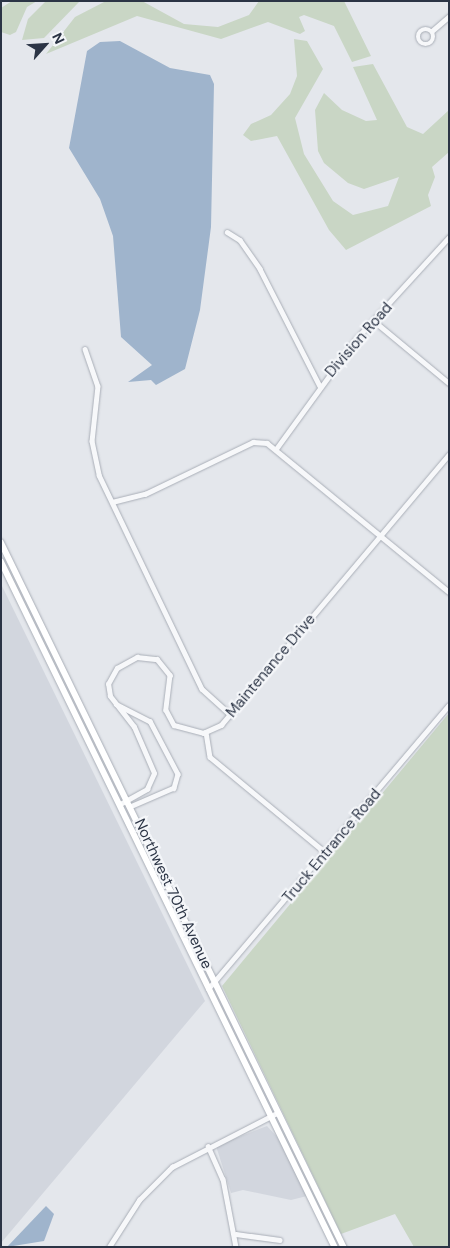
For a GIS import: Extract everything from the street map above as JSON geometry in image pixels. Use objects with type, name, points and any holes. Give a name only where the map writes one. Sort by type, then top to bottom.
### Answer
[{"type":"main road","name":"Northwest 70th Avenue","points":[[1,542],[133,808],[215,985],[344,1247]]},
{"type":"main road","name":"Northwest 70th Avenue","points":[[1,560],[122,804],[208,989],[335,1247]]},
{"type":"street","points":[[432,31],[449,16]]},
{"type":"street","points":[[228,232],[240,240],[260,269],[320,386]]},
{"type":"street","name":"Division Road","points":[[276,449],[320,386],[374,321],[449,237]]},
{"type":"street","points":[[374,321],[449,383]]},
{"type":"street","points":[[85,349],[98,386],[92,435],[96,467],[202,689],[231,715]]},
{"type":"street","points":[[112,502],[145,494],[253,442],[276,449],[449,592]]},
{"type":"street","name":"Maintenance Drive","points":[[206,732],[231,715],[449,454]]},
{"type":"street","points":[[122,804],[147,789],[154,773],[134,727],[110,696],[110,679],[122,664],[137,657],[157,659],[170,675],[166,703],[170,721],[184,731],[206,732],[210,757],[326,853]]},
{"type":"street","points":[[115,704],[150,721],[178,774],[174,788],[133,808],[122,804]]},
{"type":"street","name":"Truck Entrance Road","points":[[215,985],[449,705]]},
{"type":"street","points":[[208,989],[215,985]]},
{"type":"street","points":[[109,1247],[152,1185],[208,1146],[277,1113]]},
{"type":"street","points":[[208,1146],[223,1179],[236,1234],[236,1247]]},
{"type":"street","points":[[236,1234],[280,1240]]},
{"type":"shaded area","points":[[1,584],[205,1001],[1,1243]]},
{"type":"shaded area","points":[[267,1126],[278,1138],[307,1196],[291,1200],[243,1190],[231,1193],[216,1146]]},
{"type":"green space","points":[[12,1],[37,1],[27,7],[16,32],[10,35],[1,32],[1,8]]},
{"type":"green space","points":[[46,1],[80,1],[44,38],[22,40],[28,19]]},
{"type":"green space","points":[[106,1],[142,1],[184,24],[218,27],[249,15],[259,1],[344,1],[371,56],[352,62],[334,26],[304,15],[299,17],[305,31],[300,34],[268,22],[221,39],[137,16],[46,54],[75,17]]},
{"type":"green space","points":[[294,39],[307,41],[323,69],[295,118],[304,154],[333,201],[353,215],[388,206],[399,177],[364,189],[348,183],[324,163],[318,151],[315,110],[324,93],[342,110],[366,121],[377,120],[353,67],[373,64],[407,127],[423,134],[449,110],[449,152],[432,167],[435,177],[428,195],[431,206],[346,250],[329,230],[277,136],[251,141],[243,135],[251,124],[271,115],[290,94],[297,76]]},
{"type":"green space","points":[[449,713],[449,1247],[414,1247],[395,1214],[341,1234],[222,986]]},
{"type":"water","points":[[120,41],[170,68],[210,75],[214,84],[211,227],[200,310],[185,369],[156,385],[151,380],[128,382],[152,365],[121,337],[113,236],[100,199],[69,148],[87,51],[100,42]]},
{"type":"water","points":[[46,1206],[54,1214],[44,1241],[7,1247]]}]
